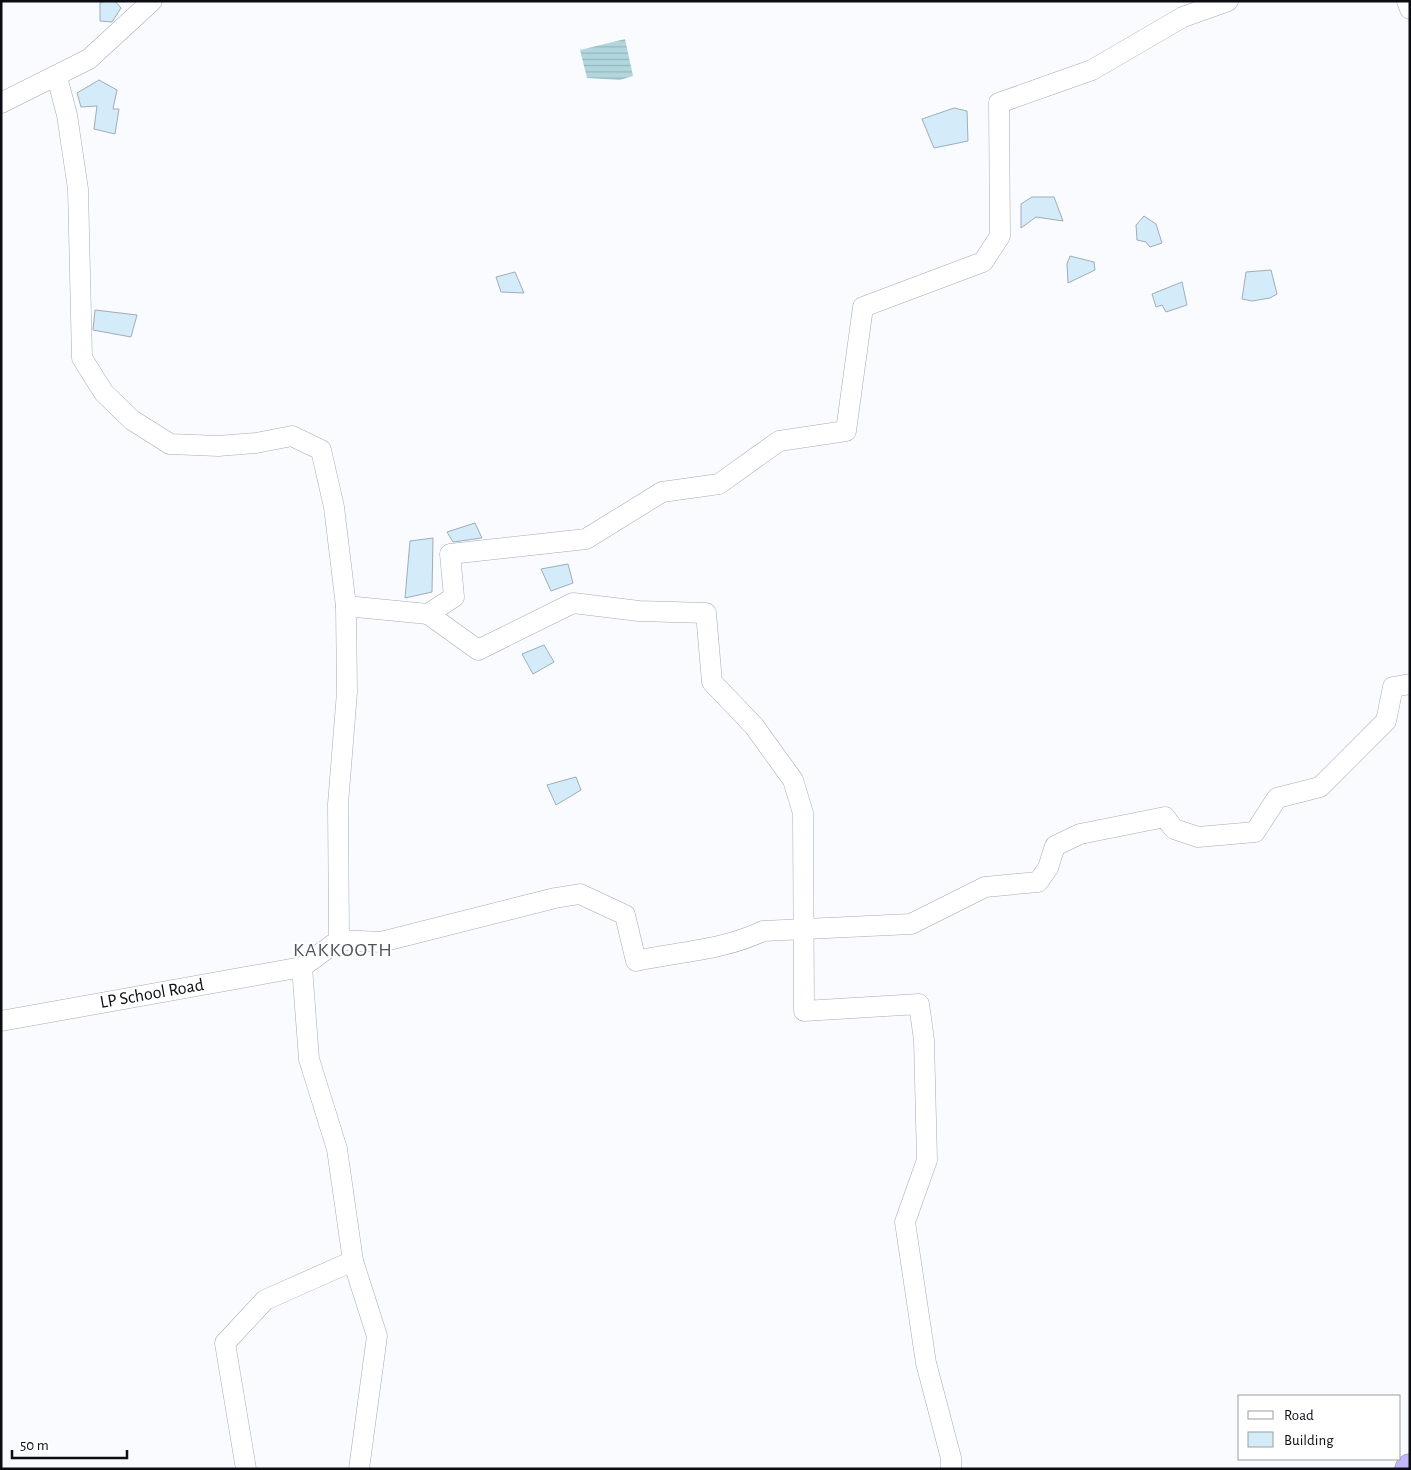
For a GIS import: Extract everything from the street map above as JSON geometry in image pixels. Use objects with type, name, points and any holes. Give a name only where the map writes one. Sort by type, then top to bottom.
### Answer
[{"type":"street","points":[[1,103],[90,59],[152,1]]},
{"type":"street","points":[[428,614],[454,597],[450,554],[586,539],[662,492],[720,484],[779,441],[846,431],[863,307],[984,262],[1000,236],[999,103],[1092,70],[1183,17],[1228,1]]},
{"type":"street","points":[[1407,1],[1410,9]]},
{"type":"street","points":[[56,77],[67,115],[78,189],[82,358],[104,393],[132,420],[170,444],[218,446],[256,443],[292,436],[321,450],[334,507],[346,606],[347,692],[338,804],[339,940]]},
{"type":"street","points":[[346,606],[428,614],[478,650],[572,603],[639,611],[706,613],[712,682],[754,726],[793,780],[803,813],[804,1011],[919,1004],[924,1040],[927,1160],[905,1222],[926,1362],[951,1458],[951,1469]]},
{"type":"street","points":[[359,1469],[377,1336],[353,1261],[337,1149],[309,1059],[302,967],[339,940],[382,942],[554,898],[580,894],[625,915],[636,961],[708,948],[752,936],[763,931],[911,924],[985,887],[1038,882],[1048,868],[1055,846],[1080,834],[1165,816],[1174,830],[1198,837],[1255,832],[1277,798],[1320,787],[1386,721],[1393,687],[1410,684]]},
{"type":"street","name":"LP School Road","points":[[1,1021],[302,967]]},
{"type":"street","points":[[246,1469],[225,1343],[265,1300],[353,1261]]},
{"type":"water","points":[[625,39],[633,76],[620,80],[587,78],[580,50]]},
{"type":"building","points":[[115,1],[121,8],[112,22],[100,21],[100,3]]},
{"type":"building","points":[[99,80],[117,90],[113,109],[119,109],[115,134],[94,129],[97,106],[81,107],[77,93]]},
{"type":"building","points":[[954,108],[967,111],[968,141],[934,148],[922,119]]},
{"type":"building","points":[[1032,197],[1054,197],[1063,221],[1036,217],[1021,228],[1021,204]]},
{"type":"building","points":[[1144,216],[1156,224],[1162,243],[1150,247],[1146,242],[1137,240],[1136,225]]},
{"type":"building","points":[[1070,256],[1094,262],[1095,270],[1068,283],[1067,264]]},
{"type":"building","points":[[1271,270],[1277,294],[1270,298],[1252,301],[1242,299],[1246,272]]},
{"type":"building","points":[[515,272],[524,293],[501,292],[496,277]]},
{"type":"building","points":[[1182,282],[1187,305],[1166,312],[1162,305],[1156,307],[1152,294]]},
{"type":"building","points":[[95,310],[137,315],[131,337],[93,330]]},
{"type":"building","points":[[475,523],[482,538],[453,542],[447,532]]},
{"type":"building","points":[[433,538],[432,592],[405,598],[410,541]]},
{"type":"building","points":[[568,564],[573,583],[551,591],[541,569]]},
{"type":"building","points":[[544,645],[554,662],[533,674],[522,654]]},
{"type":"building","points":[[576,777],[581,790],[556,805],[547,785]]},
{"type":"district","name":"KAKKOOTH","points":[[343,950]]}]
